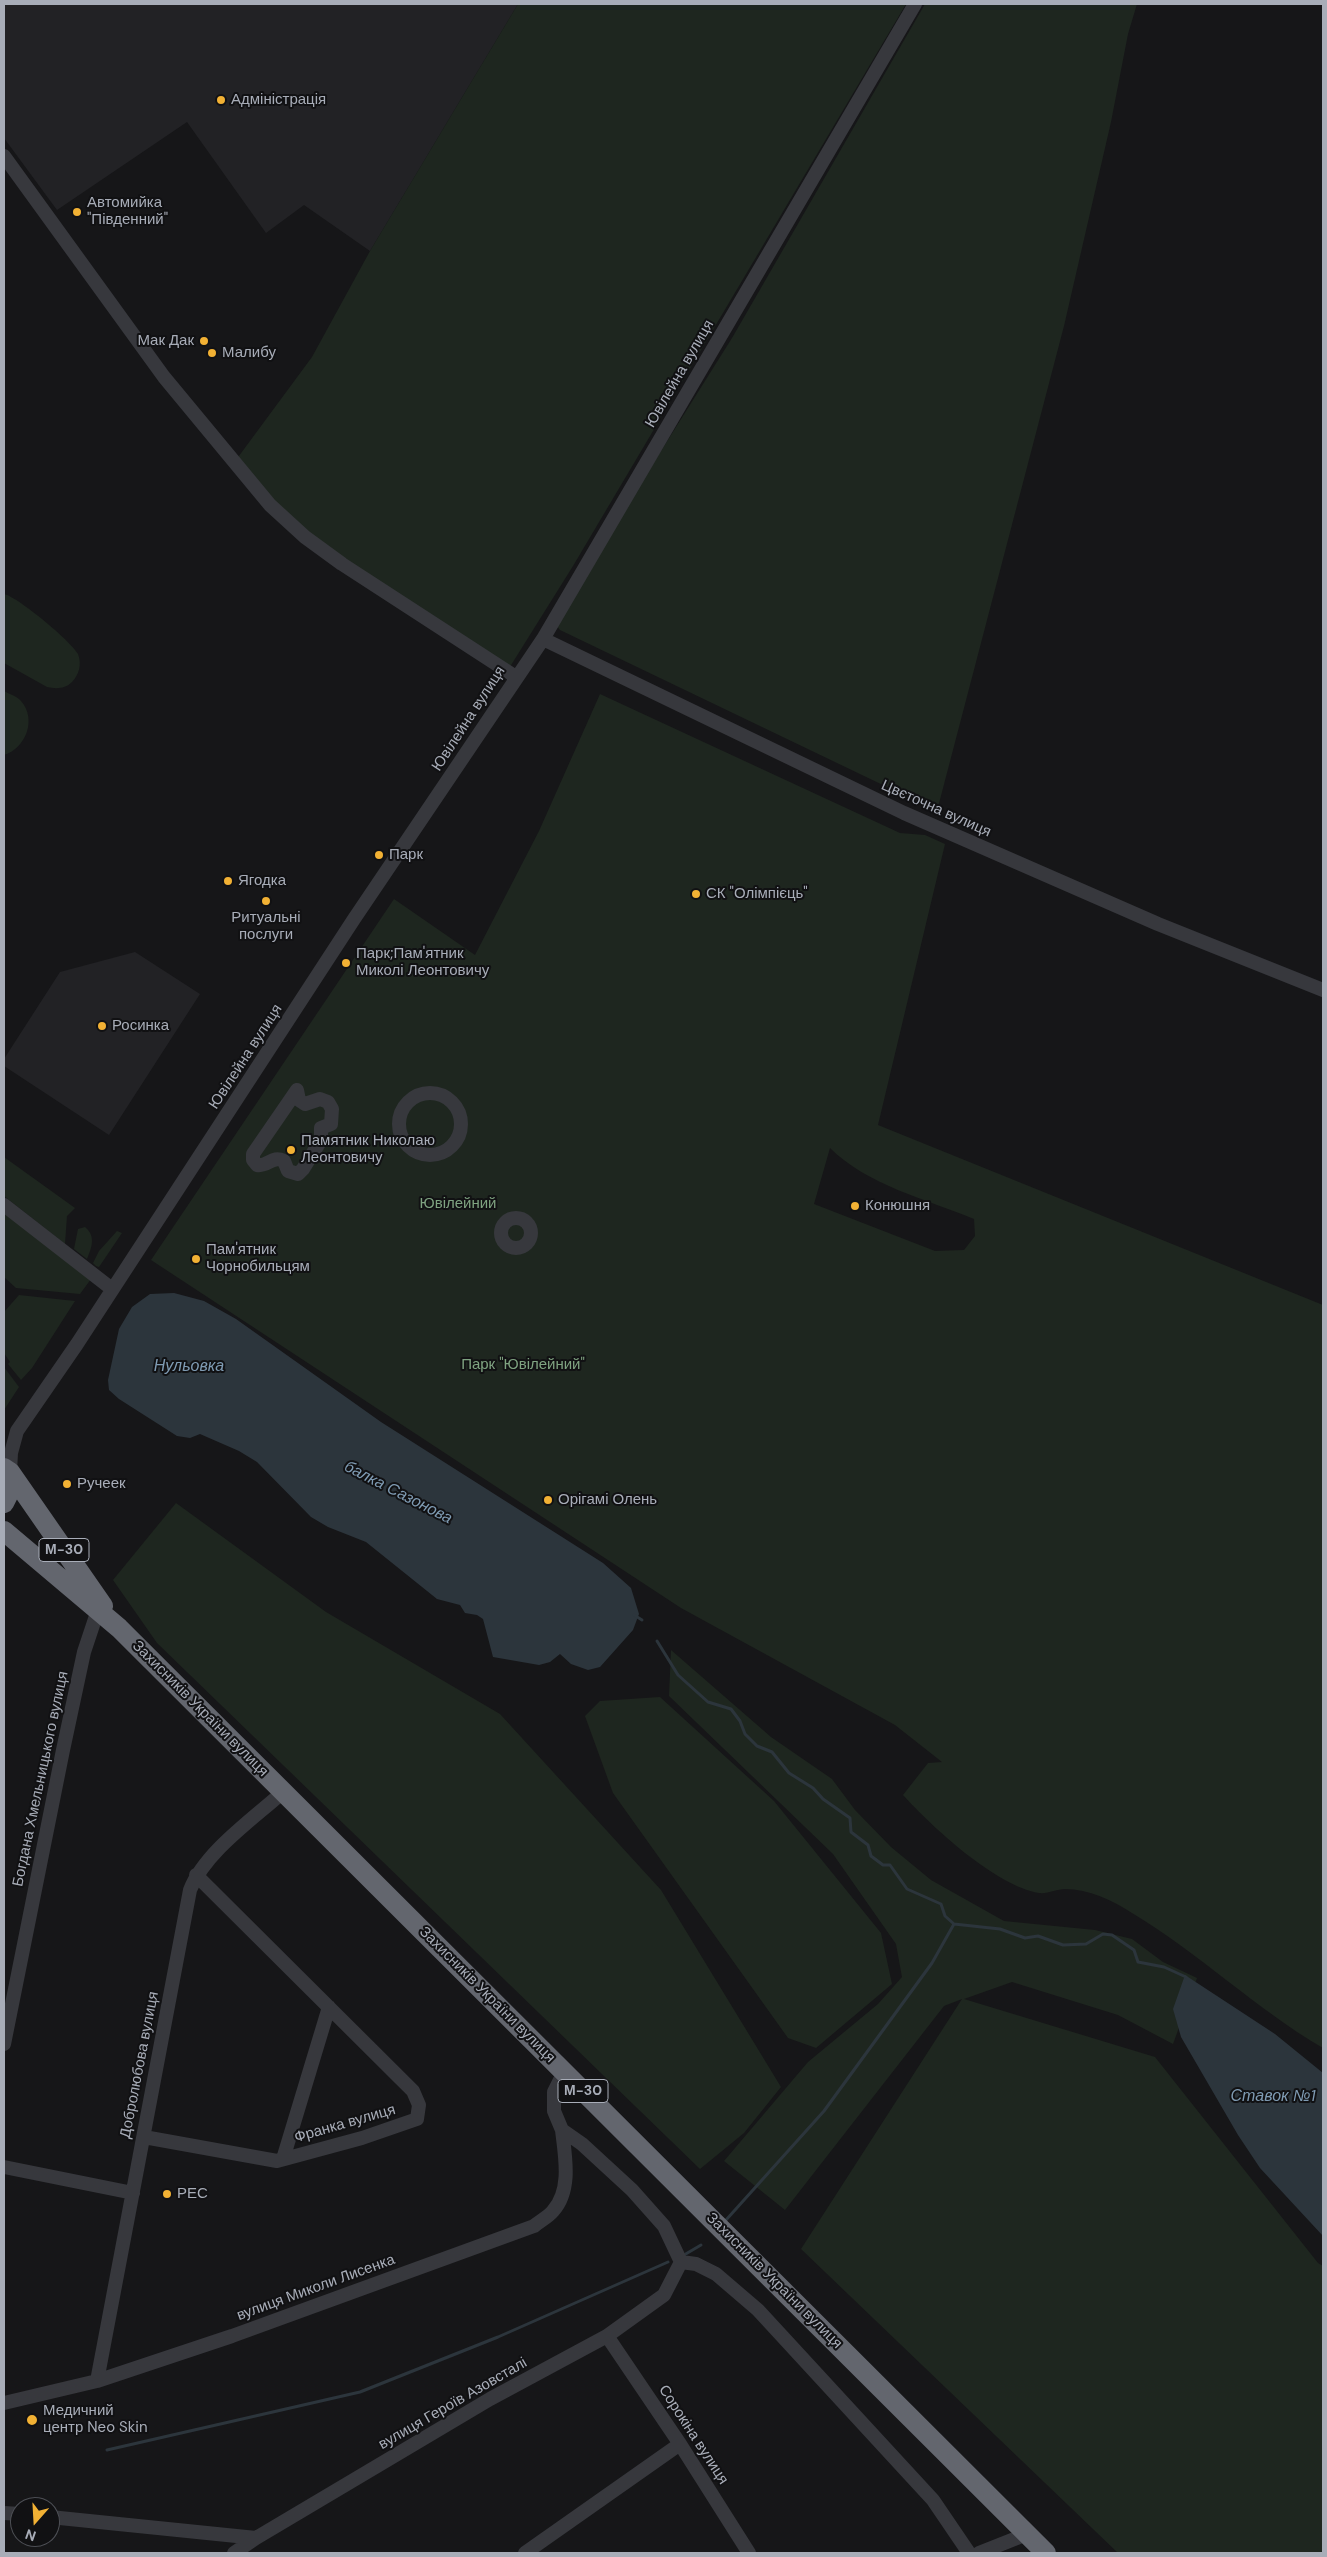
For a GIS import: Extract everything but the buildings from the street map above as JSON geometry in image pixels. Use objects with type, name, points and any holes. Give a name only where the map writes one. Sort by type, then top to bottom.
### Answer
[{"type":"highway","points":[[4,1503],[8,1494],[7,1470]]},
{"type":"highway","name":"Захисників України вулиця","points":[[7,1470],[119,1628]]},
{"type":"highway","name":"Захисників України вулиця","points":[[4,1531],[119,1628],[1046,2553]]},
{"type":"street","name":"Ювілейна вулиця","points":[[7,1470],[17,1431],[77,1344],[516,677],[543,639],[915,4]]},
{"type":"street","points":[[4,156],[164,377],[270,506],[305,537],[342,564],[516,677]]},
{"type":"street","name":"Цвєточна вулиця","points":[[543,639],[904,814],[1158,924],[1323,990]]},
{"type":"street","points":[[297,1090],[297,1097],[301,1102],[308,1104],[323,1099],[331,1107],[331,1124],[321,1128],[321,1140],[300,1172],[290,1172],[284,1161],[279,1158],[273,1159],[263,1166],[255,1163],[253,1154],[297,1090]]},
{"type":"street","points":[[428,1092],[442,1094],[454,1102],[461,1115],[462,1129],[456,1142],[446,1152],[432,1156],[418,1153],[406,1145],[400,1133],[399,1119],[404,1106],[414,1096],[428,1092]]},
{"type":"street","points":[[4,1205],[112,1289]]},
{"type":"street","name":"Ювілейна вулиця","points":[[4,1440],[17,1431]]},
{"type":"street","name":"Богдана Хмельницького вулиця","points":[[4,2044],[64,1741],[84,1652],[98,1610]]},
{"type":"street","name":"Добролюбова вулиця","points":[[97,2381],[190,1890],[196,1876],[207,1861],[283,1792]]},
{"type":"street","name":"Франка вулиця","points":[[144,2137],[277,2161],[362,2138],[417,2119],[419,2105],[413,2091],[196,1876]]},
{"type":"street","name":"Франка вулиця","points":[[283,2159],[329,2007]]},
{"type":"street","name":"вулиця Миколи Лисенка","points":[[4,2403],[97,2381],[232,2336],[534,2226],[553,2212],[566,2181],[562,2130],[554,2111],[554,2092],[564,2072]]},
{"type":"street","points":[[562,2130],[589,2150],[632,2190],[664,2226],[681,2262],[696,2264],[716,2274],[758,2310],[927,2494],[969,2553]]},
{"type":"street","points":[[4,2167],[133,2193]]},
{"type":"street","name":"вулиця Героїв Азовсталі","points":[[234,2553],[256,2538],[490,2399],[607,2336],[664,2295],[681,2262]]},
{"type":"street","name":"Сорокіна вулиця","points":[[607,2336],[680,2444],[749,2553]]},
{"type":"street","points":[[525,2553],[680,2444]]},
{"type":"street","points":[[60,2518],[256,2538]]},
{"type":"street","points":[[979,2553],[1027,2534]]},
{"type":"shaded area","points":[[4,4],[518,4],[370,251],[304,205],[266,233],[187,122],[57,210],[4,138]]},
{"type":"shaded area","name":"Росинка","points":[[135,952],[200,994],[109,1135],[4,1066],[4,1059],[60,972]]},
{"type":"green space","points":[[518,4],[906,4],[573,566],[508,670],[342,564],[233,464],[312,357],[370,251]]},
{"type":"green space","points":[[925,4],[1137,4],[1128,34],[1111,122],[1064,326],[937,811],[560,630],[556,625],[622,513],[732,338]]},
{"type":"green space","points":[[4,594],[44,620],[78,654],[80,662],[78,673],[69,684],[60,688],[47,687],[4,663]]},
{"type":"green space","points":[[4,691],[21,701],[26,708],[28,724],[23,740],[12,751],[4,755]]},
{"type":"green space","points":[[600,694],[900,833],[925,835],[945,844],[878,1125],[1323,1305],[1323,2048],[1274,2016],[1181,1945],[1116,1904],[1100,1896],[1074,1889],[1039,1893],[1022,1888],[985,1867],[947,1838],[903,1795],[928,1763],[942,1762],[895,1725],[681,1608],[151,1260],[394,899],[475,955],[539,831]],"holes":[[[830,1148],[861,1172],[898,1190],[974,1219],[975,1236],[964,1250],[935,1251],[814,1204]]]},
{"type":"green space","points":[[4,1157],[75,1208],[67,1216],[65,1244],[4,1196]]},
{"type":"green space","points":[[4,1211],[91,1279],[80,1294],[16,1288],[4,1277]]},
{"type":"green space","points":[[85,1227],[92,1238],[87,1259],[74,1249],[78,1229]]},
{"type":"green space","points":[[117,1231],[122,1233],[99,1267],[96,1266],[93,1263],[99,1251]]},
{"type":"green space","points":[[19,1295],[75,1301],[32,1368],[21,1380],[8,1364],[10,1362],[4,1353],[4,1312]]},
{"type":"green space","points":[[4,1367],[19,1387],[4,1410]]},
{"type":"green space","points":[[176,1503],[326,1612],[500,1714],[661,1890],[781,2087],[744,2133],[700,2169],[157,1643],[113,1580]]},
{"type":"green space","points":[[671,1650],[771,1737],[832,1779],[855,1810],[891,1847],[931,1880],[1004,1921],[1095,1930],[1132,1939],[1163,1962],[1197,1978],[1173,2044],[1118,2015],[1012,1982],[964,1999],[1155,2057],[1318,2263],[1323,2266],[1323,2553],[1118,2553],[801,2249],[962,1999],[944,2006],[785,2210],[724,2161],[808,2062],[878,2004],[902,1977],[896,1944],[833,1854],[669,1696]]},
{"type":"green space","points":[[660,1697],[774,1801],[881,1933],[892,1984],[816,2048],[788,2038],[613,1793],[585,1716],[600,1701]]},
{"type":"water","name":"Нульовка","points":[[174,1293],[204,1301],[236,1319],[381,1422],[603,1563],[631,1588],[639,1614],[633,1630],[600,1667],[588,1670],[571,1664],[560,1654],[550,1662],[539,1665],[493,1657],[483,1619],[477,1615],[465,1613],[460,1605],[437,1599],[366,1542],[328,1527],[311,1517],[257,1462],[239,1451],[200,1434],[190,1438],[177,1436],[119,1399],[109,1390],[108,1380],[119,1329],[132,1307],[150,1294]]},
{"type":"water","name":"Ставок №1","points":[[1185,1975],[1275,2034],[1323,2073],[1323,2236],[1260,2168],[1238,2135],[1181,2037],[1173,2009]]},
{"type":"waterway","name":"балка Сазонова","points":[[634,1615],[642,1620]]},
{"type":"waterway","name":"балка Сазонова","points":[[657,1641],[678,1675],[708,1702],[731,1709],[740,1721],[745,1734],[757,1746],[772,1752],[789,1773],[813,1788],[823,1799],[850,1818],[851,1832],[868,1845],[871,1856],[883,1865],[890,1865],[907,1889],[941,1904],[945,1916],[954,1924],[1000,1929],[1025,1938],[1038,1936],[1063,1945],[1086,1944],[1103,1934],[1112,1935],[1134,1950],[1138,1962],[1164,1967],[1186,1977]]},
{"type":"waterway","points":[[726,2220],[824,2111],[932,1963],[954,1924]]},
{"type":"waterway","points":[[684,2255],[701,2245]]},
{"type":"waterway","points":[[107,2450],[360,2392],[498,2337],[668,2262]]},
{"type":"place","name":"Адміністрація","points":[[221,100]]},
{"type":"place","name":"Автомийка \"Південний\"","points":[[77,212]]},
{"type":"place","name":"Мак Дак","points":[[204,341]]},
{"type":"place","name":"Малибу","points":[[212,353]]},
{"type":"place","name":"Парк","points":[[379,855]]},
{"type":"place","name":"Ягодка","points":[[228,881]]},
{"type":"place","name":"СК \"Олімпієць\"","points":[[696,894]]},
{"type":"place","name":"Ритуальні послуги","points":[[266,901]]},
{"type":"place","name":"Парк;Пам'ятник Миколі Леонтовичу","points":[[346,963]]},
{"type":"place","name":"Росинка","points":[[102,1026]]},
{"type":"place","name":"Памятник Николаю Леонтовичу","points":[[291,1150]]},
{"type":"place","name":"Конюшня","points":[[855,1206]]},
{"type":"place","name":"Пам'ятник Чорнобильцям","points":[[196,1259]]},
{"type":"place","name":"Ручеек","points":[[67,1484]]},
{"type":"place","name":"Орігамі Олень","points":[[548,1500]]},
{"type":"place","name":"РЕС","points":[[167,2194]]},
{"type":"place","name":"Медичний центр Neo Skin","points":[[32,2420]]},
{"type":"park label","name":"Ювілейний","points":[[458,1204]]},
{"type":"park label","name":"Парк \"Ювілейний\"","points":[[523,1365]]}]
